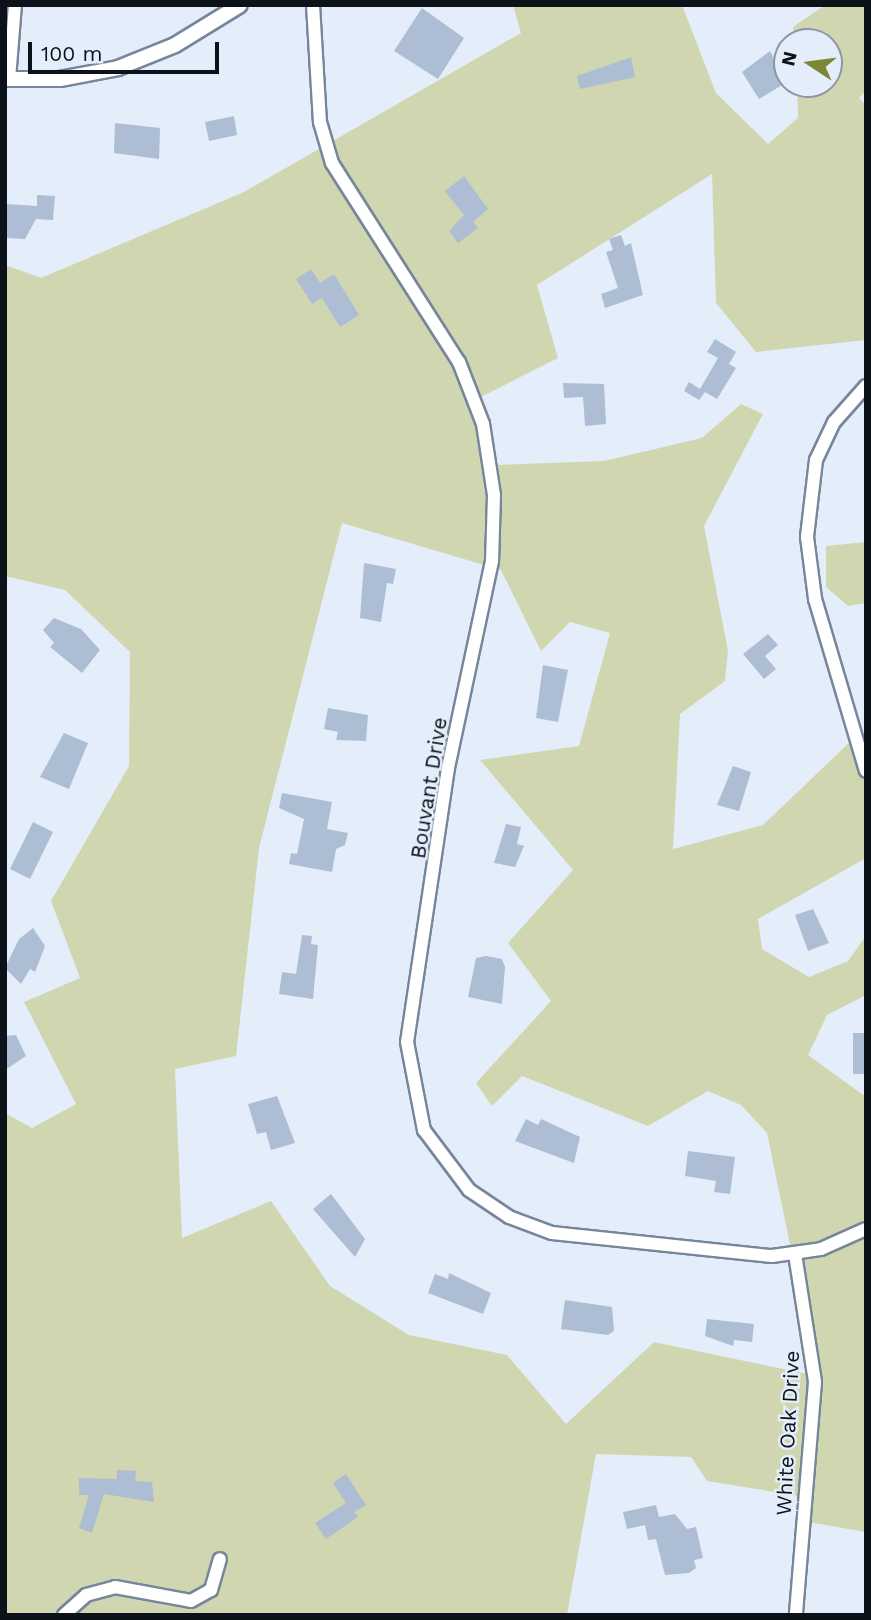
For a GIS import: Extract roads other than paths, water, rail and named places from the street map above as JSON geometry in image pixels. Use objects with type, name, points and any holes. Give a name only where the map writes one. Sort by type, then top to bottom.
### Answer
[{"type":"street","points":[[15,5],[7,79],[60,79],[118,68],[174,45],[240,5]]},
{"type":"street","name":"Bouvant Drive","points":[[313,5],[320,122],[331,163],[459,362],[483,424],[494,495],[492,561],[448,768],[407,1042],[416,1108],[435,1150],[460,1181],[487,1204],[530,1226],[575,1236],[794,1254],[866,1229]]},
{"type":"street","points":[[866,386],[834,422],[816,460],[807,537],[816,599],[866,771]]},
{"type":"street","name":"White Oak Drive","points":[[794,1254],[815,1382],[796,1615]]},
{"type":"street","points":[[64,1615],[86,1595],[114,1587],[186,1601],[204,1597],[215,1581],[220,1559]]}]
